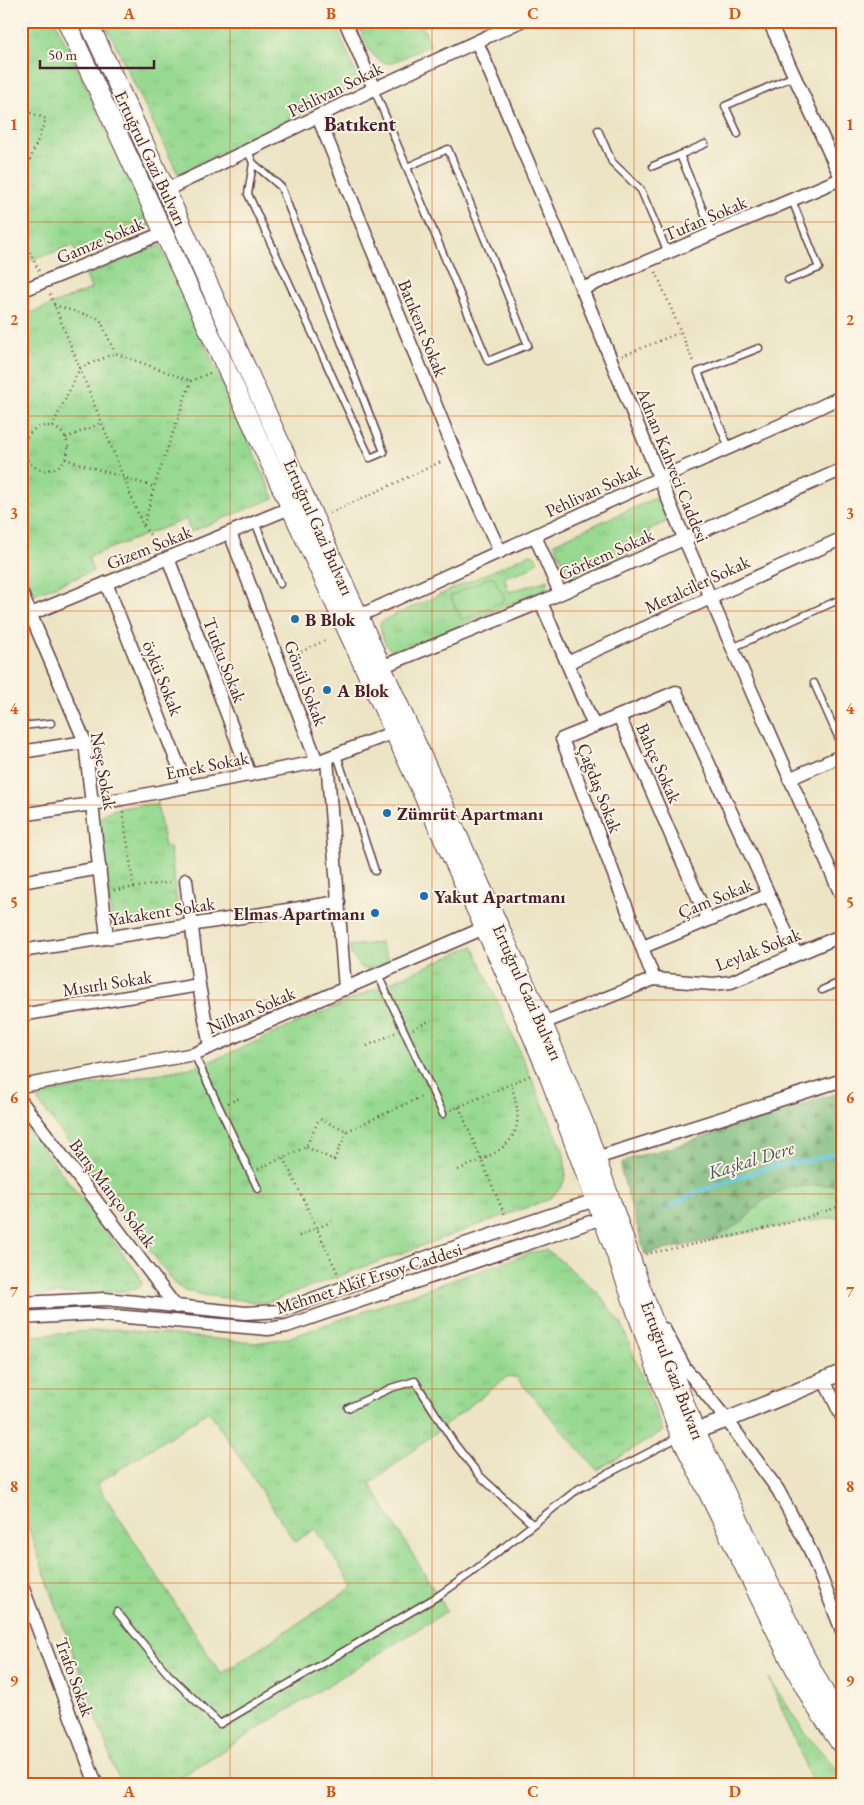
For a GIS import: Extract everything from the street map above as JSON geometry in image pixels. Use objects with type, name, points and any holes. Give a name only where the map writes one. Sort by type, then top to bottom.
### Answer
[{"type":"main road","name":"Ertuğrul Gazi Bulvarı","points":[[66,21],[290,508],[375,670],[543,1023],[585,1125],[625,1260]]},
{"type":"main road","name":"Ertuğrul Gazi Bulvarı","points":[[88,21],[359,616],[394,732],[546,1068],[602,1218],[642,1290],[688,1434],[836,1713],[843,1748]]},
{"type":"main road","points":[[625,1260],[688,1434]]},
{"type":"street","points":[[345,21],[374,89]]},
{"type":"street","name":"Pehlivan Sokak","points":[[166,190],[250,157],[318,117],[520,21]]},
{"type":"street","points":[[768,21],[842,180]]},
{"type":"street","name":"Adnan Kahveci Caddesi","points":[[476,42],[582,289],[684,538],[843,899]]},
{"type":"street","name":"Batıkent Sokak","points":[[318,117],[456,456],[500,552]]},
{"type":"street","name":"Tufan Sokak","points":[[582,289],[842,180]]},
{"type":"street","name":"Gamze Sokak","points":[[21,291],[164,233]]},
{"type":"street","name":"Pehlivan Sokak","points":[[359,616],[843,396]]},
{"type":"street","name":"Görkem Sokak","points":[[375,670],[541,602],[843,469]]},
{"type":"street","name":"Gizem Sokak","points":[[26,616],[290,508]]},
{"type":"street","name":"Gönül Sokak","points":[[230,533],[279,662],[327,759],[345,989]]},
{"type":"street","points":[[535,536],[560,593]]},
{"type":"street","name":"Metalciler Sokak","points":[[567,663],[843,538]]},
{"type":"street","name":"Tutku Sokak","points":[[168,558],[250,775]]},
{"type":"street","name":"öykü Sokak","points":[[106,583],[187,786]]},
{"type":"street","name":"Neşe Sokak","points":[[21,592],[26,616],[85,742],[108,937]]},
{"type":"street","name":"Çağdaş Sokak","points":[[541,602],[594,726],[562,739],[654,979]]},
{"type":"street","name":"Bahçe Sokak","points":[[708,920],[619,716],[676,692],[769,895]]},
{"type":"street","points":[[594,726],[619,716]]},
{"type":"street","name":"Emek Sokak","points":[[21,815],[122,799],[327,759],[394,732]]},
{"type":"street","points":[[21,752],[85,742]]},
{"type":"street","points":[[789,780],[843,754]]},
{"type":"street","points":[[21,882],[100,868]]},
{"type":"street","points":[[186,880],[199,985],[210,1047]]},
{"type":"street","name":"Çam Sokak","points":[[643,947],[769,895],[796,954]]},
{"type":"street","name":"Yakakent Sokak","points":[[21,951],[339,902]]},
{"type":"street","name":"Nilhan Sokak","points":[[21,1086],[194,1054],[484,928]]},
{"type":"street","name":"Leylak Sokak","points":[[543,1023],[654,979],[722,984],[731,982],[843,935]]},
{"type":"street","name":"Mısırlı Sokak","points":[[21,1015],[199,985]]},
{"type":"street","points":[[596,1158],[843,1080]]},
{"type":"street","name":"Barış Manço Sokak","points":[[21,1101],[176,1307]]},
{"type":"street","name":"Mehmet Akif Ersoy Caddesi","points":[[21,1303],[105,1299],[176,1307],[266,1313],[298,1306],[441,1252],[595,1200]]},
{"type":"street","name":"Mehmet Akif Ersoy Caddesi","points":[[21,1318],[91,1314],[268,1329],[287,1326],[602,1218]]},
{"type":"street","points":[[642,1290],[685,1368],[727,1420],[778,1490],[810,1550],[843,1633]]},
{"type":"street","points":[[688,1434],[843,1372]]},
{"type":"street","points":[[824,1380],[843,1419]]},
{"type":"street","name":"Trafo Sokak","points":[[21,1583],[29,1612],[96,1784]]},
{"type":"lane","points":[[738,134],[726,106],[794,76]]},
{"type":"lane","points":[[374,89],[406,167],[488,361],[528,345],[448,149],[406,167]]},
{"type":"lane","points":[[598,130],[612,162],[641,190],[668,253]]},
{"type":"lane","points":[[653,166],[705,144]]},
{"type":"lane","points":[[680,155],[713,234]]},
{"type":"lane","points":[[250,157],[281,187],[384,452],[370,458],[248,194],[250,157]]},
{"type":"lane","points":[[788,280],[819,268],[792,200]]},
{"type":"lane","points":[[729,448],[698,372],[760,348]]},
{"type":"lane","points":[[255,522],[280,584]]},
{"type":"lane","points":[[732,648],[843,598]]},
{"type":"lane","points":[[814,683],[843,748]]},
{"type":"lane","points":[[21,726],[51,723]]},
{"type":"lane","points":[[327,759],[375,871]]},
{"type":"lane","points":[[378,975],[443,1114]]},
{"type":"lane","points":[[822,990],[843,981]]},
{"type":"lane","points":[[194,1054],[258,1189]]},
{"type":"lane","points":[[348,1408],[391,1388],[415,1381],[454,1443],[480,1476],[532,1524]]},
{"type":"lane","points":[[117,1612],[168,1674],[220,1724],[438,1596],[471,1573],[578,1489],[688,1434]]},
{"type":"path","points":[[21,109],[46,119],[21,183]]},
{"type":"path","points":[[21,234],[45,282],[143,526],[168,558]]},
{"type":"path","points":[[651,260],[698,372]]},
{"type":"path","points":[[54,305],[100,319],[115,353]]},
{"type":"path","points":[[612,361],[681,332]]},
{"type":"path","points":[[52,427],[80,368],[115,353],[191,381],[225,366]]},
{"type":"path","points":[[143,526],[154,487],[191,381]]},
{"type":"path","points":[[66,438],[102,422]]},
{"type":"path","points":[[41,426],[52,427],[62,432],[66,438],[68,445],[65,459],[61,465],[48,470],[34,467],[23,456],[25,440],[28,434],[41,426]]},
{"type":"path","points":[[315,520],[456,456]]},
{"type":"path","points":[[65,459],[154,487]]},
{"type":"path","points":[[279,662],[326,640]]},
{"type":"path","points":[[122,799],[134,888]]},
{"type":"path","points":[[102,891],[186,880]]},
{"type":"path","points":[[367,1046],[431,1020]]},
{"type":"path","points":[[443,1114],[546,1068]]},
{"type":"path","points":[[458,1170],[503,1150],[515,1133],[518,1111],[510,1084]]},
{"type":"path","points":[[306,1147],[334,1160],[347,1131],[433,1091]]},
{"type":"path","points":[[459,1107],[510,1228]]},
{"type":"path","points":[[250,1173],[306,1147],[319,1119],[347,1131]]},
{"type":"path","points":[[284,1158],[345,1288]]},
{"type":"path","points":[[625,1260],[767,1228],[822,1213],[843,1205]]},
{"type":"path","points":[[299,1236],[336,1220]]},
{"type":"green space","points":[[21,21],[55,21],[152,228],[78,258],[73,245],[21,264]]},
{"type":"green space","points":[[104,21],[334,21],[361,85],[178,174]]},
{"type":"green space","points":[[357,21],[420,21],[431,45],[392,63],[384,62],[378,60],[369,49]]},
{"type":"green space","points":[[160,245],[274,498],[190,532],[186,519],[88,557],[93,571],[34,594],[21,561],[21,317],[91,289],[86,275]]},
{"type":"green space","points":[[658,497],[668,521],[648,530],[654,543],[571,579],[554,543]]},
{"type":"green space","points":[[530,554],[534,555],[538,560],[529,569],[504,577],[509,592],[548,580],[548,585],[544,590],[398,654],[387,646],[381,633],[380,623],[386,619]]},
{"type":"green space","points":[[493,576],[505,600],[462,620],[450,596]]},
{"type":"green space","points":[[157,803],[165,847],[170,847],[177,903],[174,910],[165,918],[121,924],[116,923],[112,920],[100,835],[101,820],[103,815],[112,810]]},
{"type":"green space","points":[[380,943],[389,961],[371,969],[362,968],[352,956],[349,946]]},
{"type":"green space","points":[[473,946],[563,1150],[565,1178],[563,1184],[547,1200],[265,1303],[203,1295],[186,1291],[176,1285],[38,1101],[40,1094],[190,1068],[214,1060]]},
{"type":"green space","points":[[843,1091],[843,1185],[786,1188],[761,1202],[743,1221],[711,1240],[645,1254],[621,1171],[622,1163],[633,1157],[673,1147]]},
{"type":"green space","points":[[21,1119],[139,1275],[142,1284],[137,1288],[125,1291],[21,1295]]},
{"type":"green space","points":[[814,1185],[843,1185],[843,1216],[767,1228],[711,1240],[743,1221],[761,1202],[786,1188]]},
{"type":"green space","points":[[545,1250],[555,1256],[599,1294],[622,1325],[663,1431],[597,1470],[516,1377],[508,1376],[370,1484],[447,1611],[169,1784],[120,1784],[21,1507],[21,1337],[115,1329],[255,1343],[288,1338],[533,1252]],"holes":[[[209,1411],[295,1542],[315,1529],[353,1587],[221,1674],[97,1484]]]},
{"type":"green space","points":[[769,1678],[804,1732],[843,1776],[843,1784],[813,1784]]},
{"type":"waterway","name":"Kaşkal Dere","points":[[671,1206],[694,1193],[769,1167],[812,1160],[843,1151]]},
{"type":"place","name":"B Blok","points":[[295,619]]},
{"type":"place","name":"A Blok","points":[[327,690]]},
{"type":"place","name":"Zümrüt Apartmanı","points":[[387,813]]},
{"type":"place","name":"Yakut Apartmanı","points":[[424,896]]},
{"type":"place","name":"Elmas Apartmanı","points":[[375,913]]},
{"type":"district","name":"Batıkent","points":[[360,124]]}]
